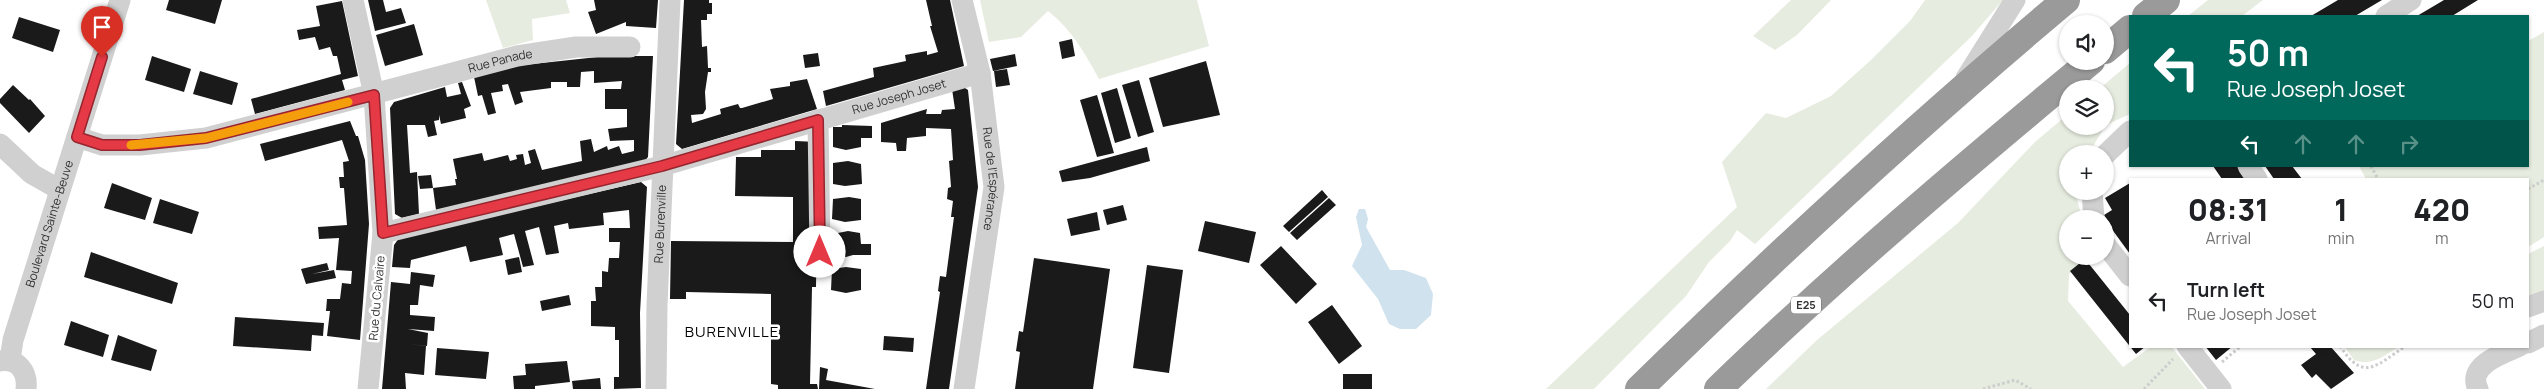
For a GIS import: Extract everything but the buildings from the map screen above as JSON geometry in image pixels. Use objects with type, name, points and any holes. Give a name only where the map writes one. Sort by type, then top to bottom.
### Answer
[{"type":"highway","points":[[1639,389],[1874,166],[1958,90],[2066,0]]},
{"type":"highway","points":[[2147,15],[2166,0]]},
{"type":"highway","points":[[2114,42],[2129,30]]},
{"type":"highway","name":"E25","points":[[1718,389],[1793,316],[1875,243],[2080,70]]},
{"type":"street","name":"Boulevard Sainte-Beuve","points":[[5,360],[120,0]]},
{"type":"street","name":"Rue du Calvaire","points":[[353,0],[374,95],[383,233],[368,389]]},
{"type":"street","name":"Rue Burenville","points":[[656,389],[662,166],[670,0]]},
{"type":"street","name":"Rue de l'Espérance","points":[[962,0],[980,73],[994,187],[964,389]]},
{"type":"street","points":[[1958,90],[2015,0]]},
{"type":"street","points":[[2388,15],[2411,0]]},
{"type":"street","name":"Rue Panade","points":[[77,137],[102,145],[140,145],[206,138],[517,56],[576,47],[630,47]]},
{"type":"street","name":"Rue Joseph Joset","points":[[383,233],[662,166],[980,73]]},
{"type":"street","points":[[818,120],[820,252]]},
{"type":"street","points":[[2114,146],[2129,132]]},
{"type":"street","points":[[0,144],[32,174],[60,190]]},
{"type":"street","points":[[2249,167],[2256,178]]},
{"type":"street","points":[[2114,256],[2129,275]]},
{"type":"street","points":[[2529,307],[2544,301]]},
{"type":"street","points":[[2478,389],[2476,378],[2481,367],[2522,348]]},
{"type":"street","points":[[2182,350],[2221,389]]},
{"type":"street","points":[[5,360],[19,365],[25,372],[26,389]]},
{"type":"path","points":[[2529,188],[2544,180]]},
{"type":"path","points":[[2229,356],[2239,348]]},
{"type":"path","points":[[2341,348],[2350,362],[2364,368],[2372,368],[2403,348]]},
{"type":"path","points":[[2144,389],[2182,350]]},
{"type":"path","points":[[1983,389],[2015,380],[2031,389]]},
{"type":"shaded area","points":[[486,0],[566,0],[570,13],[532,19],[533,40],[503,48]]},
{"type":"shaded area","points":[[980,0],[1197,0],[1209,46],[1099,79],[1071,34],[1048,11],[1021,37],[989,42]]},
{"type":"shaded area","points":[[1791,0],[1831,0],[1797,35],[1775,50],[1753,36]]},
{"type":"shaded area","points":[[1925,0],[2003,0],[1971,37],[1755,244],[1737,230],[1730,241],[1709,262],[1686,296],[1594,389],[1546,389],[1737,207],[1722,162],[1766,113],[1786,118],[1831,96],[1910,21]]},
{"type":"shaded area","points":[[2208,0],[2263,0],[2243,15],[2189,15]]},
{"type":"shaded area","points":[[2544,32],[2544,237],[2529,246],[2529,178],[2365,178],[2360,167],[2529,167],[2529,40]]},
{"type":"shaded area","points":[[2129,64],[2129,114],[2114,121],[2114,80],[2110,80]]},
{"type":"shaded area","points":[[2059,122],[2059,135],[2100,135],[2094,145],[2059,145],[2059,200],[2077,200],[2080,210],[2059,210],[2059,265],[2082,265],[2069,274],[2068,301],[2123,367],[2149,348],[2173,348],[2205,389],[1766,389],[1817,340],[1958,223],[2035,142]]},
{"type":"shaded area","points":[[2544,246],[2544,295],[2529,301],[2529,254]]},
{"type":"shaded area","points":[[2345,348],[2397,348],[2373,361],[2361,362],[2354,360]]},
{"type":"water","points":[[1359,209],[1365,209],[1368,219],[1366,227],[1390,270],[1404,270],[1426,278],[1433,294],[1431,315],[1416,329],[1400,329],[1389,324],[1378,299],[1352,266],[1362,245],[1356,217]]},
{"type":"slow traffic","points":[[131,145],[206,138],[348,102]]},
{"type":"district","name":"BURENVILLE","points":[[732,332]]},
{"type":"route","points":[[102,57],[77,137],[102,145],[140,145],[206,138],[374,95],[383,233],[662,166],[818,120],[820,252]]}]
